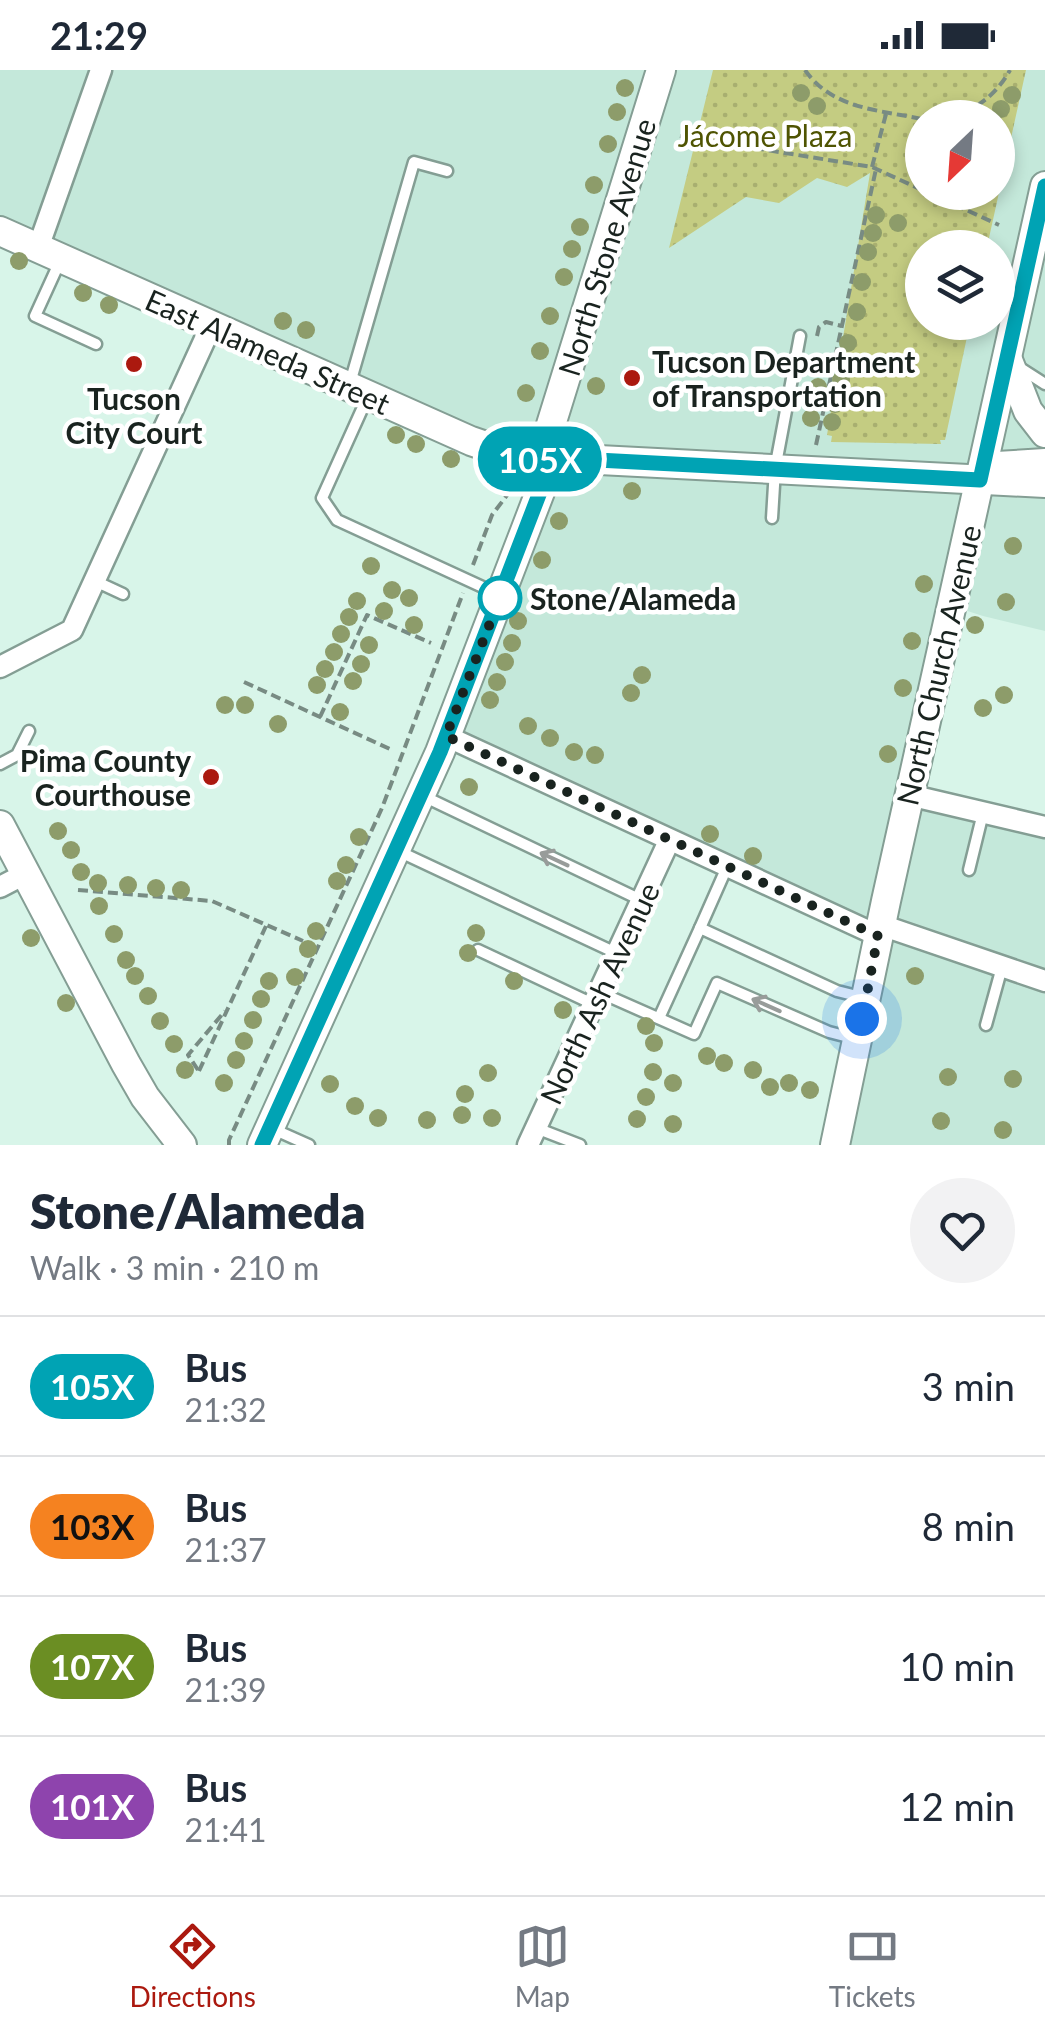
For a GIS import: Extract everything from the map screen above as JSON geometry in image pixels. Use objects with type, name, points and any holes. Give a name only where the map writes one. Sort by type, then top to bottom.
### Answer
[{"type":"street","points":[[50,253],[101,70]]},
{"type":"street","name":"North Stone Avenue","points":[[266,1136],[446,736],[540,492],[540,457],[662,70]]},
{"type":"street","name":"North Church Avenue","points":[[836,1145],[909,795],[1045,186]]},
{"type":"street","name":"East Alameda Street","points":[[0,230],[486,448],[540,457],[774,469],[982,473]]},
{"type":"street","points":[[0,667],[72,630],[211,326]]},
{"type":"street","points":[[1008,360],[1028,411],[1045,433]]},
{"type":"street","points":[[982,473],[1045,463]]},
{"type":"street","points":[[982,473],[1045,483]]},
{"type":"street","points":[[446,736],[669,841],[880,931],[1045,981]]},
{"type":"street","points":[[909,795],[1045,827]]},
{"type":"street","points":[[0,824],[13,881],[155,1112],[182,1145]]},
{"type":"street","name":"North Ash Avenue","points":[[532,1136],[669,841]]},
{"type":"lane","points":[[446,171],[414,162],[359,390],[322,498],[336,520],[501,595]]},
{"type":"lane","points":[[50,253],[36,316],[96,344]]},
{"type":"lane","points":[[772,518],[774,469],[800,336]]},
{"type":"lane","points":[[1008,360],[1045,384]]},
{"type":"lane","points":[[94,582],[122,594]]},
{"type":"lane","points":[[0,764],[17,756],[29,730]]},
{"type":"lane","points":[[420,795],[642,901]]},
{"type":"lane","points":[[969,870],[983,812]]},
{"type":"lane","points":[[395,850],[617,954]]},
{"type":"lane","points":[[659,1018],[727,867]]},
{"type":"lane","points":[[700,928],[838,991],[866,999]]},
{"type":"lane","points":[[478,950],[694,1034],[717,984],[828,1032],[857,1039]]},
{"type":"lane","points":[[986,1025],[1002,966]]},
{"type":"lane","points":[[266,1136],[309,1145]]},
{"type":"lane","points":[[532,1136],[580,1145]]},
{"type":"path","points":[[805,70],[830,96],[854,106],[905,116]]},
{"type":"path","points":[[985,100],[1010,70]]},
{"type":"path","points":[[816,444],[886,112]]},
{"type":"path","points":[[680,136],[874,168],[905,182]]},
{"type":"path","points":[[965,210],[999,226]]},
{"type":"path","points":[[229,1145],[382,808],[492,515],[512,488]]},
{"type":"path","points":[[320,717],[367,615],[431,643]]},
{"type":"path","points":[[244,682],[392,750]]},
{"type":"path","points":[[78,890],[212,900],[303,942]]},
{"type":"path","points":[[231,1003],[188,1054],[199,1071],[231,1003],[266,925]]},
{"type":"shaded area","points":[[0,70],[1045,70],[1045,631],[952,606],[910,795],[1045,827],[1045,1145],[836,1145],[878,936],[446,736],[539,469],[0,229]]},
{"type":"green space","name":"Jácome Plaza","points":[[713,70],[1026,70],[1015,120],[1015,100],[905,100],[905,210],[995,210],[991,230],[905,230],[905,340],[966,340],[941,444],[831,442],[832,436],[827,435],[870,173],[847,187],[817,178],[779,203],[746,197],[669,248]]},
{"type":"bus line","name":"105X","points":[[262,1145],[446,736],[540,492],[540,457],[980,480],[1045,186]]},
{"type":"place","name":"Tucson City Court","points":[[134,364]]},
{"type":"place","name":"Tucson Department of Transportation","points":[[632,378]]},
{"type":"place","name":"Stone/Alameda","points":[[500,598]]},
{"type":"place","name":"Pima County Courthouse","points":[[211,777]]},
{"type":"route","points":[[500,598],[501,595],[446,736],[878,936],[862,1019]]}]
